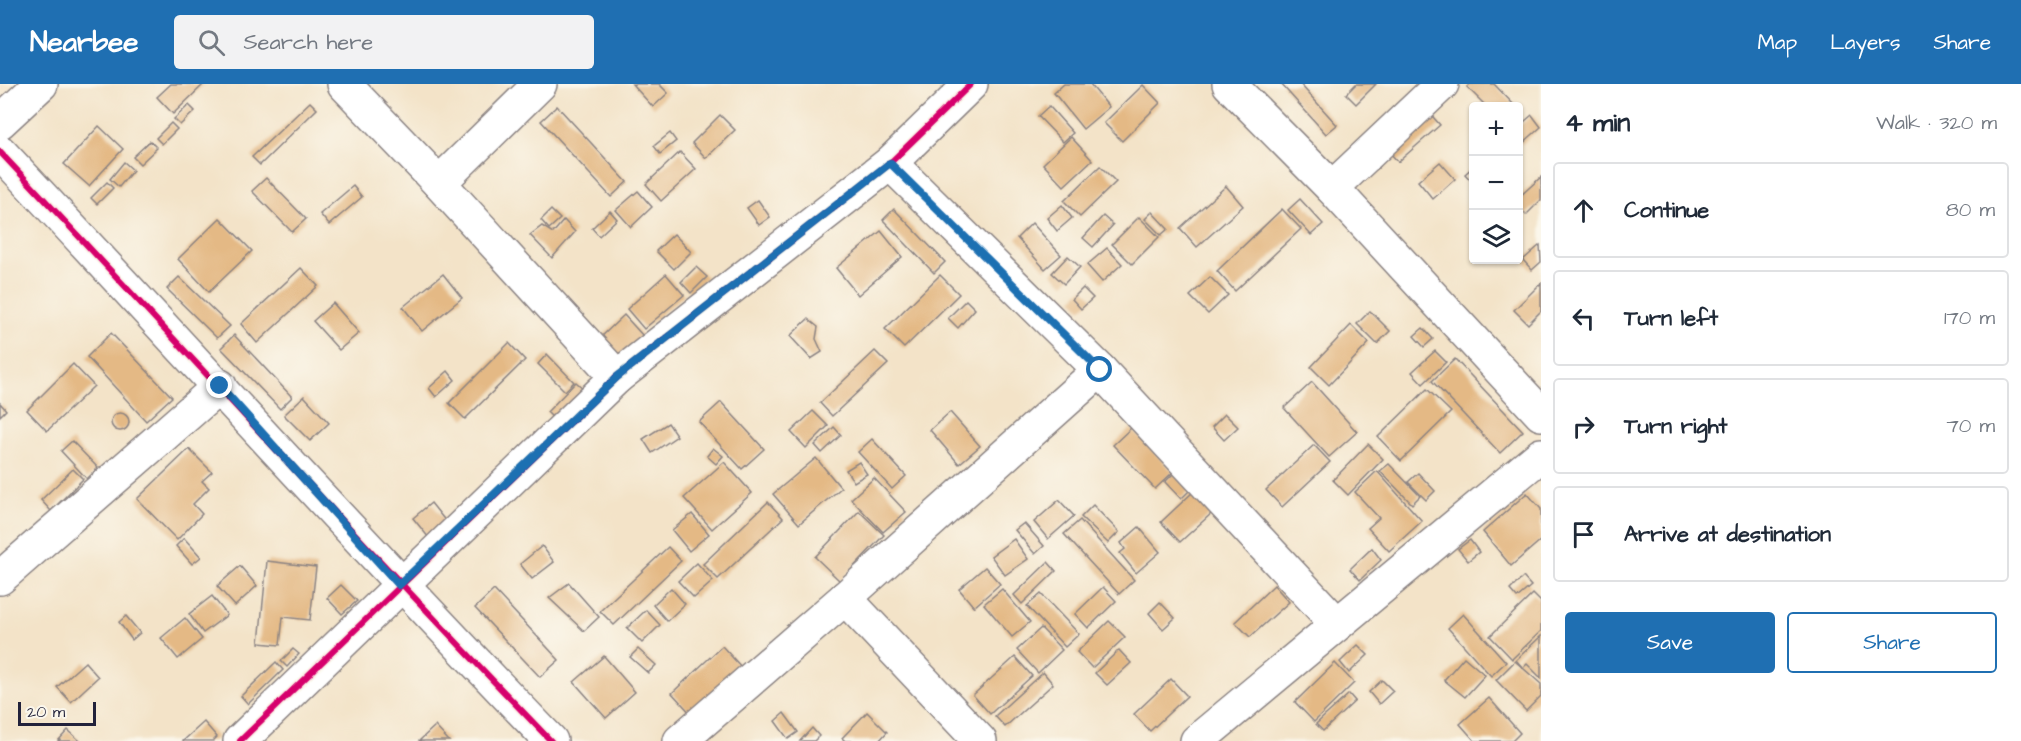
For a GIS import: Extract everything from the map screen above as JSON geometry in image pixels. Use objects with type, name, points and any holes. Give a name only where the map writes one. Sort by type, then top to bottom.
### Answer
[{"type":"street","points":[[0,122],[41,84]]},
{"type":"street","points":[[344,84],[439,183],[617,377]]},
{"type":"street","points":[[439,183],[540,84]]},
{"type":"street","points":[[240,741],[617,377],[890,163],[971,84]]},
{"type":"street","points":[[1229,84],[1332,188],[1541,414]]},
{"type":"street","points":[[1332,188],[1442,84]]},
{"type":"street","points":[[0,152],[220,386],[399,585],[551,741]]},
{"type":"street","points":[[890,163],[1100,370],[1337,624]]},
{"type":"street","points":[[680,741],[845,598],[1100,370]]},
{"type":"street","points":[[0,578],[220,386]]},
{"type":"street","points":[[1197,741],[1541,455]]},
{"type":"street","points":[[845,598],[980,741]]},
{"type":"building","points":[[171,84],[204,84],[173,114],[157,97]]},
{"type":"building","points":[[632,84],[659,84],[668,93],[653,107]]},
{"type":"building","points":[[1064,84],[1090,84],[1109,107],[1083,129],[1054,93]]},
{"type":"building","points":[[1281,84],[1300,84],[1337,125],[1326,134]]},
{"type":"building","points":[[1356,84],[1376,84],[1356,104],[1346,94]]},
{"type":"building","points":[[1470,84],[1494,84],[1511,102],[1482,102],[1467,87]]},
{"type":"building","points":[[1143,85],[1160,103],[1122,141],[1104,123]]},
{"type":"building","points":[[310,102],[317,109],[260,165],[252,157]]},
{"type":"building","points":[[189,105],[195,111],[180,125],[174,119]]},
{"type":"building","points":[[557,106],[627,182],[611,197],[541,121]]},
{"type":"building","points":[[1049,106],[1073,133],[1063,142],[1038,116]]},
{"type":"building","points":[[1426,109],[1440,125],[1398,162],[1384,146]]},
{"type":"building","points":[[720,115],[735,130],[706,158],[692,143]]},
{"type":"building","points":[[1532,115],[1541,127],[1523,143],[1523,123]]},
{"type":"building","points":[[171,123],[177,129],[162,144],[156,138]]},
{"type":"building","points":[[99,126],[123,149],[89,186],[64,164]]},
{"type":"building","points":[[670,133],[676,141],[660,154],[654,146]]},
{"type":"building","points":[[1071,137],[1092,160],[1064,186],[1043,164]]},
{"type":"building","points":[[150,141],[157,148],[140,164],[133,157]]},
{"type":"building","points":[[680,152],[696,169],[661,201],[646,184]]},
{"type":"building","points":[[124,162],[133,170],[119,187],[110,179]]},
{"type":"building","points":[[1440,162],[1455,179],[1433,199],[1418,181]]},
{"type":"building","points":[[1100,166],[1116,182],[1080,217],[1064,201]]},
{"type":"building","points":[[1541,177],[1541,200],[1526,215],[1523,212],[1523,193]]},
{"type":"building","points":[[266,178],[306,219],[292,232],[252,191]]},
{"type":"building","points":[[107,182],[113,188],[97,204],[91,198]]},
{"type":"building","points":[[353,186],[362,197],[329,225],[320,214]]},
{"type":"building","points":[[1226,186],[1243,206],[1197,247],[1180,228]]},
{"type":"building","points":[[638,191],[652,207],[631,227],[616,210]]},
{"type":"building","points":[[1300,199],[1323,224],[1311,235],[1288,210]]},
{"type":"building","points":[[758,200],[770,217],[759,225],[747,208]]},
{"type":"building","points":[[1062,205],[1072,218],[1057,231],[1047,218]]},
{"type":"building","points":[[894,209],[945,262],[934,273],[883,220]]},
{"type":"building","points":[[1282,209],[1301,229],[1235,291],[1217,271]]},
{"type":"building","points":[[551,210],[560,219],[549,229],[541,220]]},
{"type":"building","points":[[610,211],[617,219],[599,236],[592,228]]},
{"type":"building","points":[[1152,212],[1168,229],[1161,235],[1145,219]]},
{"type":"building","points":[[1103,216],[1113,225],[1093,247],[1083,238]]},
{"type":"building","points":[[1139,217],[1159,237],[1132,264],[1112,244]]},
{"type":"building","points":[[220,218],[252,251],[209,292],[178,259]]},
{"type":"building","points":[[564,220],[575,232],[552,258],[530,235],[542,226],[553,233]]},
{"type":"building","points":[[1032,223],[1061,255],[1045,269],[1017,238]]},
{"type":"building","points":[[881,231],[902,257],[858,295],[836,268]]},
{"type":"building","points":[[674,234],[691,252],[674,269],[656,251]]},
{"type":"building","points":[[1540,245],[1541,262],[1532,270],[1523,260]]},
{"type":"building","points":[[1107,248],[1122,264],[1102,282],[1087,265]]},
{"type":"building","points":[[1068,256],[1080,267],[1064,284],[1052,273]]},
{"type":"building","points":[[696,267],[707,277],[691,293],[681,282]]},
{"type":"building","points":[[301,268],[318,286],[257,343],[241,324]]},
{"type":"building","points":[[443,274],[462,298],[422,331],[403,307]]},
{"type":"building","points":[[666,274],[684,295],[644,329],[627,309]]},
{"type":"building","points":[[940,275],[959,294],[904,348],[885,329]]},
{"type":"building","points":[[179,277],[230,326],[217,338],[167,289]]},
{"type":"building","points":[[1210,277],[1228,295],[1208,314],[1190,296]]},
{"type":"building","points":[[1541,283],[1541,311],[1528,324],[1514,310]]},
{"type":"building","points":[[1083,288],[1093,298],[1081,309],[1072,299]]},
{"type":"building","points":[[966,300],[975,309],[958,328],[948,318]]},
{"type":"building","points":[[333,303],[359,333],[339,350],[313,321]]},
{"type":"building","points":[[1370,311],[1390,331],[1377,344],[1357,324]]},
{"type":"building","points":[[624,315],[643,336],[618,359],[599,339]]},
{"type":"building","points":[[808,319],[818,327],[816,339],[822,352],[811,359],[790,336]]},
{"type":"building","points":[[1351,325],[1369,343],[1329,385],[1311,367]]},
{"type":"building","points":[[1423,328],[1433,339],[1424,347],[1414,336]]},
{"type":"building","points":[[111,333],[172,397],[146,421],[87,357]]},
{"type":"building","points":[[234,335],[292,397],[280,409],[221,348]]},
{"type":"building","points":[[509,343],[525,360],[465,419],[449,403]]},
{"type":"building","points":[[875,351],[888,364],[832,416],[820,403]]},
{"type":"building","points":[[1435,351],[1446,362],[1423,384],[1412,372]]},
{"type":"building","points":[[547,354],[574,382],[565,391],[538,364]]},
{"type":"building","points":[[1455,359],[1523,431],[1500,453],[1432,381]]},
{"type":"building","points":[[73,364],[94,386],[47,431],[27,410]]},
{"type":"building","points":[[448,371],[455,380],[436,397],[429,388]]},
{"type":"building","points":[[576,382],[585,390],[555,420],[547,412]]},
{"type":"building","points":[[1312,382],[1357,432],[1329,457],[1284,408]]},
{"type":"building","points":[[1427,389],[1451,412],[1401,461],[1378,437]]},
{"type":"building","points":[[304,396],[329,423],[310,441],[284,415]]},
{"type":"building","points":[[721,402],[764,449],[742,469],[699,422]]},
{"type":"building","points":[[0,403],[6,410],[0,416]]},
{"type":"building","points":[[813,411],[828,426],[806,448],[791,432]]},
{"type":"building","points":[[950,412],[980,446],[959,464],[930,430]]},
{"type":"building","points":[[120,413],[126,416],[129,422],[126,428],[120,431],[114,428],[111,422],[114,416]]},
{"type":"building","points":[[1225,414],[1238,427],[1224,440],[1212,427]]},
{"type":"building","points":[[668,423],[677,436],[652,453],[643,439]]},
{"type":"building","points":[[834,427],[841,435],[822,453],[815,445]]},
{"type":"building","points":[[1131,428],[1173,472],[1155,489],[1113,445]]},
{"type":"building","points":[[872,439],[906,476],[892,489],[858,452]]},
{"type":"building","points":[[72,441],[98,468],[87,479],[61,451]]},
{"type":"building","points":[[1368,444],[1383,459],[1348,495],[1333,480]]},
{"type":"building","points":[[1314,445],[1330,462],[1282,507],[1266,490]]},
{"type":"building","points":[[713,448],[723,456],[716,464],[707,456]]},
{"type":"building","points":[[189,449],[212,472],[202,481],[209,488],[193,504],[202,514],[177,540],[137,499]]},
{"type":"building","points":[[816,458],[841,488],[799,524],[773,494]]},
{"type":"building","points":[[724,462],[752,493],[712,529],[684,498]]},
{"type":"building","points":[[859,462],[867,474],[854,482],[846,470]]},
{"type":"building","points":[[1389,464],[1420,496],[1412,504],[1380,471]]},
{"type":"building","points":[[73,469],[83,479],[51,511],[41,500]]},
{"type":"building","points":[[1377,471],[1422,521],[1389,551],[1368,528],[1379,518],[1355,492]]},
{"type":"building","points":[[1174,473],[1190,490],[1181,499],[1165,482]]},
{"type":"building","points":[[1418,473],[1435,491],[1426,500],[1408,482]]},
{"type":"building","points":[[874,478],[906,512],[883,532],[851,499]]},
{"type":"building","points":[[1193,492],[1212,513],[1180,542],[1161,522]]},
{"type":"building","points":[[1527,493],[1541,509],[1541,540],[1511,566],[1483,532]]},
{"type":"building","points":[[1059,500],[1074,516],[1048,539],[1034,522]]},
{"type":"building","points":[[768,502],[783,518],[718,579],[703,564]]},
{"type":"building","points":[[431,503],[447,523],[429,538],[413,518]]},
{"type":"building","points":[[1093,505],[1119,532],[1108,543],[1081,517]]},
{"type":"building","points":[[859,511],[884,535],[840,581],[815,557]]},
{"type":"building","points":[[692,514],[709,534],[689,551],[672,530]]},
{"type":"building","points":[[1080,520],[1134,580],[1119,594],[1064,534]]},
{"type":"building","points":[[1024,523],[1044,546],[1035,554],[1015,530]]},
{"type":"building","points":[[1139,527],[1160,552],[1136,573],[1120,553],[1125,549],[1121,543]]},
{"type":"building","points":[[184,538],[201,557],[192,564],[176,546]]},
{"type":"building","points":[[1014,539],[1028,559],[1005,575],[991,556]]},
{"type":"building","points":[[1470,540],[1479,552],[1468,561],[1458,549]]},
{"type":"building","points":[[542,546],[554,562],[532,579],[520,564]]},
{"type":"building","points":[[668,547],[681,561],[614,625],[600,611]]},
{"type":"building","points":[[1372,548],[1381,560],[1360,580],[1350,569]]},
{"type":"building","points":[[267,561],[316,567],[310,620],[283,617],[280,645],[259,643]]},
{"type":"building","points":[[1048,562],[1056,571],[1022,604],[1014,595]]},
{"type":"building","points":[[697,563],[713,581],[694,598],[678,581]]},
{"type":"building","points":[[240,566],[257,586],[235,606],[217,586]]},
{"type":"building","points":[[985,567],[1000,584],[974,607],[959,589]]},
{"type":"building","points":[[1523,577],[1531,586],[1517,598],[1510,590]]},
{"type":"building","points":[[569,583],[599,617],[584,631],[549,598]]},
{"type":"building","points":[[341,585],[357,601],[342,614],[327,598]]},
{"type":"building","points":[[1274,585],[1289,602],[1250,637],[1235,622]]},
{"type":"building","points":[[1103,587],[1116,601],[1088,628],[1075,614]]},
{"type":"building","points":[[671,588],[685,604],[667,621],[653,605]]},
{"type":"building","points":[[1002,589],[1030,622],[1012,637],[984,604]]},
{"type":"building","points":[[494,590],[559,660],[540,677],[475,608]]},
{"type":"building","points":[[1041,594],[1079,634],[1065,647],[1027,606]]},
{"type":"building","points":[[1533,594],[1541,602],[1541,631],[1512,659],[1490,636]]},
{"type":"building","points":[[212,596],[227,615],[203,633],[189,614]]},
{"type":"building","points":[[1160,602],[1175,618],[1163,629],[1149,613]]},
{"type":"building","points":[[646,610],[660,625],[642,643],[627,628]]},
{"type":"building","points":[[1463,614],[1506,662],[1491,676],[1448,628]]},
{"type":"building","points":[[126,616],[140,633],[132,640],[119,622]]},
{"type":"building","points":[[185,618],[202,639],[178,659],[161,638]]},
{"type":"building","points":[[1109,621],[1125,637],[1092,668],[1077,652]]},
{"type":"building","points":[[1041,628],[1062,650],[1038,673],[1017,650]]},
{"type":"building","points":[[1541,636],[1541,678],[1527,664],[1523,668],[1516,660]]},
{"type":"building","points":[[1358,645],[1368,655],[1349,673],[1340,662]]},
{"type":"building","points":[[722,646],[743,669],[693,716],[672,693]]},
{"type":"building","points":[[293,649],[299,654],[287,667],[281,661]]},
{"type":"building","points":[[638,649],[656,665],[648,673],[630,657]]},
{"type":"building","points":[[1119,650],[1131,663],[1107,685],[1095,673]]},
{"type":"building","points":[[604,656],[635,692],[606,718],[574,682]]},
{"type":"building","points":[[1015,657],[1032,676],[990,714],[973,695]]},
{"type":"building","points":[[1464,657],[1485,675],[1465,697],[1444,680]]},
{"type":"building","points":[[1515,661],[1541,684],[1541,696],[1526,711],[1496,680]]},
{"type":"building","points":[[85,662],[98,677],[71,702],[57,687]]},
{"type":"building","points":[[276,662],[283,670],[248,704],[241,696]]},
{"type":"building","points":[[1335,663],[1354,683],[1314,722],[1295,702]]},
{"type":"building","points":[[1043,672],[1053,684],[1005,727],[995,716]]},
{"type":"building","points":[[1171,679],[1187,696],[1150,731],[1134,714]]},
{"type":"building","points":[[1382,680],[1393,691],[1379,704],[1369,692]]},
{"type":"building","points":[[1349,694],[1355,701],[1323,731],[1316,724]]},
{"type":"building","points":[[1489,698],[1520,733],[1512,741],[1475,741],[1460,724]]},
{"type":"building","points":[[867,712],[887,732],[879,741],[845,741],[842,738]]},
{"type":"building","points":[[784,713],[798,732],[788,739],[775,721]]},
{"type":"building","points":[[204,722],[217,737],[213,741],[183,741]]},
{"type":"building","points":[[435,726],[449,741],[419,741]]},
{"type":"building","points":[[812,728],[819,736],[814,741],[800,741]]},
{"type":"building","points":[[68,730],[80,741],[58,741]]},
{"type":"cycle path","points":[[240,741],[617,377],[890,163],[971,84]]},
{"type":"cycle path","points":[[0,152],[343,522],[551,741]]},
{"type":"route","points":[[220,386],[399,585],[617,377],[890,163],[1100,370]]}]
